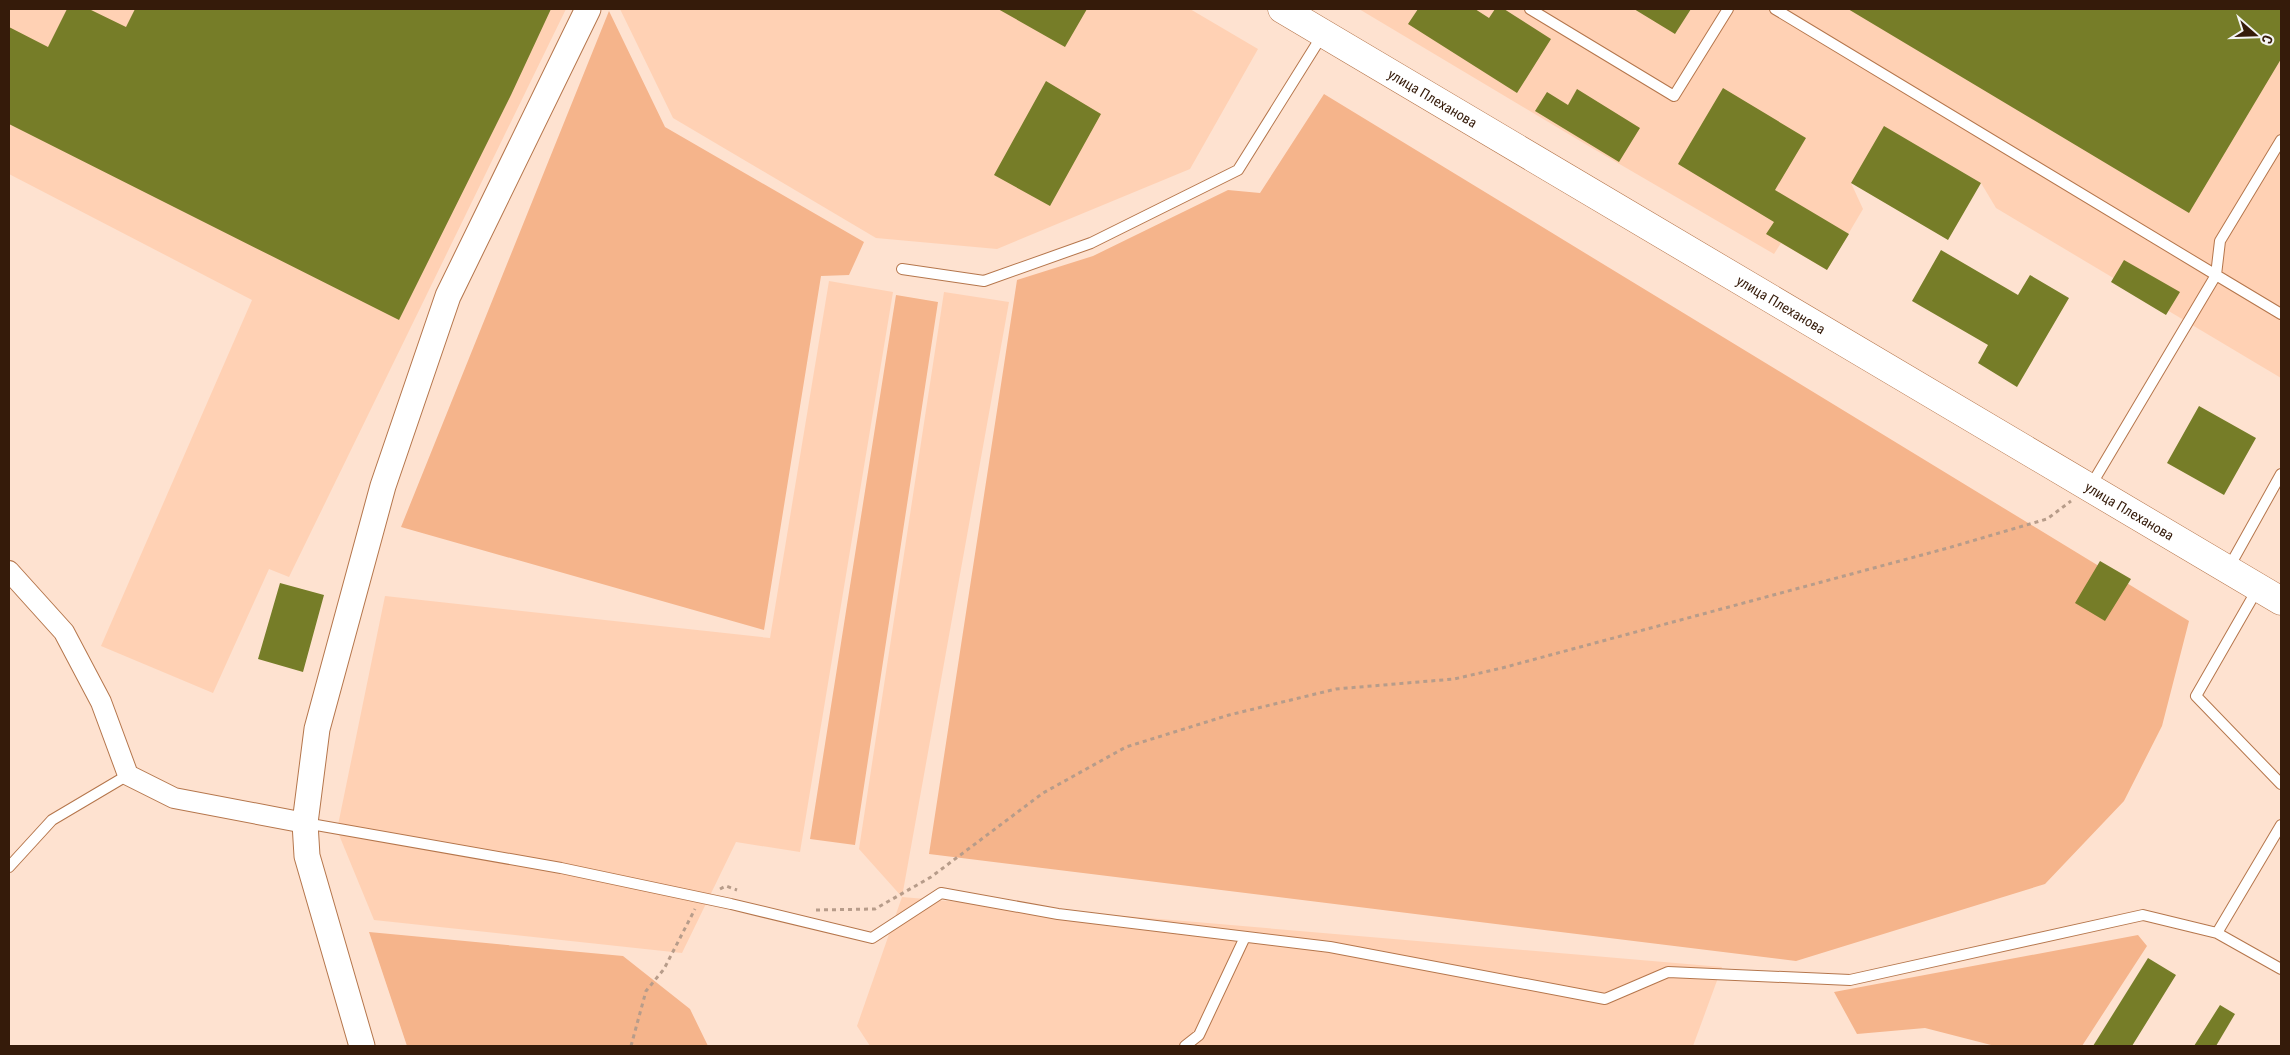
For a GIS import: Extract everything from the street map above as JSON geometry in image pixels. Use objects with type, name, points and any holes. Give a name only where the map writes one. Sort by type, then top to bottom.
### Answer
[{"type":"main road","name":"улица Плеханова","points":[[1282,9],[2281,601]]},
{"type":"street","points":[[362,1046],[308,856],[305,823],[317,729],[383,486],[448,296],[588,9]]},
{"type":"street","points":[[9,571],[64,632],[101,702],[128,775],[174,798],[305,823]]},
{"type":"lane","points":[[1530,9],[1674,96],[1728,9]]},
{"type":"lane","points":[[1775,9],[2281,314]]},
{"type":"lane","points":[[902,269],[984,281],[1091,243],[1238,170],[1323,34]]},
{"type":"lane","points":[[2090,488],[2216,275],[2220,241],[2281,140]]},
{"type":"lane","points":[[2228,569],[2281,474]]},
{"type":"lane","points":[[2258,588],[2196,696],[2281,784]]},
{"type":"lane","points":[[9,867],[52,820],[128,775]]},
{"type":"lane","points":[[305,823],[561,868],[702,898],[872,938],[940,893],[1058,914],[1330,947],[1604,999],[1668,972],[1850,980],[2143,916],[2218,933],[2281,968]]},
{"type":"lane","points":[[2218,933],[2281,825]]},
{"type":"lane","points":[[1185,1046],[1199,1035],[1245,937]]},
{"type":"path","points":[[815,910],[875,909],[931,877],[1043,793],[1126,747],[1229,714],[1336,689],[1454,679],[1502,668],[1948,548],[2048,519],[2090,488]]},
{"type":"path","points":[[631,1046],[646,991],[664,969],[702,898],[726,886],[744,893]]},
{"type":"shaded area","points":[[9,9],[566,9],[289,577],[269,569],[213,693],[101,646],[252,300],[9,174]]},
{"type":"shaded area","points":[[620,9],[1190,9],[1258,49],[1190,169],[997,249],[876,238],[673,118]]},
{"type":"shaded area","points":[[1359,9],[2281,9],[2281,378],[1996,208],[1981,183],[1885,127],[1851,183],[1863,209],[1827,270],[1781,243],[1774,254]]},
{"type":"shaded area","points":[[609,11],[665,127],[864,242],[849,275],[821,276],[764,630],[401,527]]},
{"type":"shaded area","points":[[1324,94],[2189,621],[2162,726],[2124,801],[2045,884],[1796,961],[929,854],[1017,280],[1093,256],[1228,190],[1260,193]]},
{"type":"shaded area","points":[[829,281],[893,292],[800,852],[736,842],[682,953],[374,920],[337,830],[385,596],[770,638]]},
{"type":"shaded area","points":[[944,292],[1009,302],[902,897],[859,849]]},
{"type":"shaded area","points":[[896,295],[938,302],[855,845],[810,839]]},
{"type":"shaded area","points":[[902,897],[1722,967],[1693,1046],[870,1046],[857,1026]]},
{"type":"shaded area","points":[[369,932],[623,956],[690,1009],[708,1046],[407,1046]]},
{"type":"shaded area","points":[[2138,935],[2147,946],[2082,1046],[1995,1046],[1925,1028],[1857,1034],[1834,992]]},
{"type":"building","points":[[67,9],[89,9],[126,27],[135,9],[551,9],[511,95],[399,320],[9,124],[9,27],[48,47]]},
{"type":"building","points":[[998,9],[1087,9],[1065,47]]},
{"type":"building","points":[[1418,9],[1475,9],[1489,18],[1495,9],[1504,9],[1551,39],[1517,93],[1408,24]]},
{"type":"building","points":[[1634,9],[1691,9],[1675,34]]},
{"type":"building","points":[[1848,9],[2281,9],[2281,59],[2189,213]]},
{"type":"building","points":[[1046,81],[1101,114],[1050,206],[994,175]]},
{"type":"building","points":[[1723,88],[1806,138],[1775,190],[1849,234],[1827,270],[1766,234],[1774,222],[1678,164]]},
{"type":"building","points":[[1577,89],[1640,128],[1619,162],[1535,111],[1547,92],[1568,105]]},
{"type":"building","points":[[1884,126],[1981,183],[1948,240],[1851,183]]},
{"type":"building","points":[[1941,250],[2018,295],[2030,275],[2069,298],[2017,387],[1978,363],[1988,345],[1912,301]]},
{"type":"building","points":[[2124,260],[2180,292],[2166,315],[2111,282]]},
{"type":"building","points":[[2199,406],[2256,438],[2224,495],[2167,463]]},
{"type":"building","points":[[2100,561],[2131,579],[2105,621],[2075,603]]},
{"type":"building","points":[[280,583],[324,595],[303,672],[258,659]]},
{"type":"building","points":[[2148,958],[2176,975],[2132,1046],[2093,1046]]},
{"type":"building","points":[[2220,1005],[2235,1014],[2216,1046],[2194,1046]]}]
